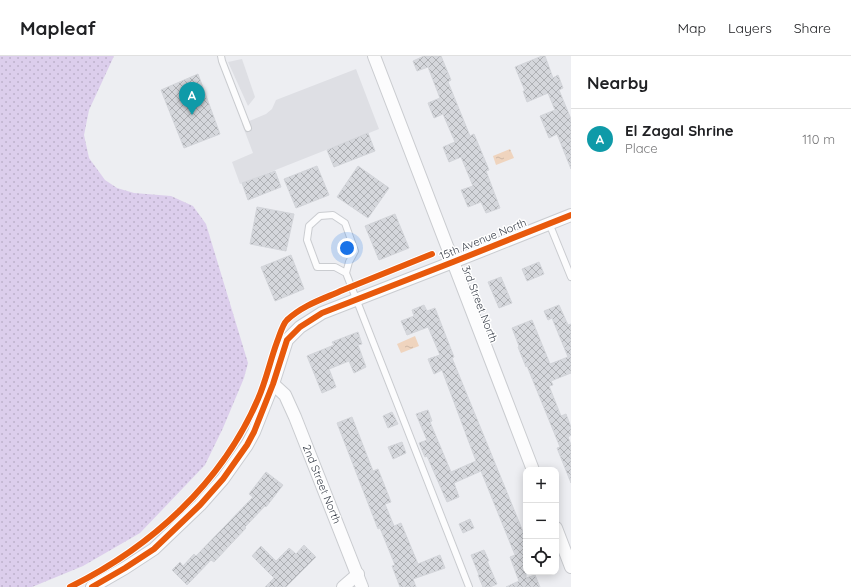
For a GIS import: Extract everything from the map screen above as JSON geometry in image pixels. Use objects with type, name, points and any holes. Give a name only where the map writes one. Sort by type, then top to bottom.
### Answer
[{"type":"street","name":"3rd Street North","points":[[374,56],[532,467]]},
{"type":"street","name":"15th Avenue North","points":[[92,587],[154,549],[200,505],[223,479],[247,445],[254,432],[274,384],[288,340],[300,327],[322,313],[454,262],[571,214]]},
{"type":"street","name":"2nd Street North","points":[[274,384],[285,395],[295,417],[362,587]]},
{"type":"street","points":[[559,536],[571,567]]},
{"type":"street","points":[[343,587],[358,574]]},
{"type":"lane","points":[[221,56],[248,128]]},
{"type":"lane","points":[[346,273],[335,267],[317,267],[307,240],[309,226],[320,216],[333,215],[345,223],[355,251],[349,262],[346,273],[469,587]]},
{"type":"lane","points":[[549,223],[571,278]]},
{"type":"shaded area","points":[[0,56],[114,56],[89,110],[84,135],[89,158],[105,180],[117,188],[134,193],[171,196],[193,206],[206,224],[248,363],[244,378],[223,428],[205,465],[140,533],[83,566],[32,587],[0,587]]},
{"type":"shaded area","points":[[242,59],[255,97],[248,106],[228,62]]},
{"type":"shaded area","points":[[356,69],[379,129],[240,184],[232,162],[253,153],[242,124],[266,114],[272,109],[276,100]]},
{"type":"water","points":[[510,149],[514,158],[496,165],[493,156]]},
{"type":"water","points":[[415,336],[419,346],[401,353],[397,344]]},
{"type":"building","points":[[424,56],[441,56],[451,80],[448,82],[470,136],[474,134],[489,170],[486,171],[500,208],[486,213],[481,202],[468,207],[461,190],[473,186],[461,157],[449,162],[443,147],[455,142],[443,114],[434,118],[428,103],[440,98],[428,67],[417,71],[413,61]]},
{"type":"building","points":[[545,56],[553,78],[558,75],[563,88],[559,90],[571,119],[571,169],[557,134],[549,138],[540,116],[555,110],[548,93],[527,102],[523,91],[525,91],[515,67]]},
{"type":"building","points":[[198,74],[220,134],[184,148],[161,90]]},
{"type":"building","points":[[368,133],[375,151],[334,167],[327,150]]},
{"type":"building","points":[[317,166],[329,195],[296,208],[284,179]]},
{"type":"building","points":[[358,166],[389,188],[368,218],[337,197]]},
{"type":"building","points":[[275,171],[281,187],[248,200],[242,183]]},
{"type":"building","points":[[257,207],[294,214],[286,251],[250,244]]},
{"type":"building","points":[[395,214],[409,248],[379,260],[365,226]]},
{"type":"building","points":[[291,255],[304,289],[275,301],[261,267]]},
{"type":"building","points":[[539,262],[544,274],[527,281],[522,269]]},
{"type":"building","points":[[501,277],[512,303],[499,308],[488,282]]},
{"type":"building","points":[[424,305],[427,311],[435,308],[454,357],[452,358],[523,532],[523,575],[526,575],[526,578],[535,575],[540,587],[506,587],[519,581],[510,557],[515,555],[481,471],[454,483],[459,497],[447,502],[427,456],[425,457],[419,443],[427,440],[416,414],[428,410],[432,421],[430,422],[451,472],[476,461],[442,370],[434,374],[428,359],[440,355],[428,327],[407,335],[401,321],[414,316],[412,310]]},
{"type":"building","points":[[559,305],[568,325],[571,324],[571,373],[551,381],[553,385],[549,386],[561,416],[566,414],[571,427],[571,435],[568,437],[571,445],[571,483],[557,448],[560,447],[527,366],[526,367],[512,328],[532,320],[550,364],[568,357],[552,318],[548,320],[544,311]]},
{"type":"building","points":[[358,332],[362,344],[358,345],[366,367],[354,373],[349,361],[329,369],[336,387],[322,393],[307,356],[334,345],[332,342]]},
{"type":"building","points":[[392,412],[398,424],[388,428],[383,416]]},
{"type":"building","points":[[352,417],[373,471],[378,469],[391,502],[385,504],[394,526],[401,523],[418,564],[440,555],[445,568],[413,579],[416,587],[400,587],[392,566],[395,565],[380,528],[378,529],[337,423]]},
{"type":"building","points":[[402,442],[406,453],[393,459],[388,447]]},
{"type":"building","points":[[266,472],[283,485],[266,507],[265,506],[245,527],[246,528],[214,562],[211,560],[187,585],[172,570],[180,562],[183,566],[194,554],[196,556],[253,497],[249,494]]},
{"type":"building","points":[[470,519],[474,528],[463,533],[459,524]]},
{"type":"building","points":[[304,545],[316,557],[286,587],[265,587],[274,578],[252,556],[261,546],[276,561],[289,548],[296,554]]},
{"type":"building","points":[[484,550],[497,584],[490,587],[483,587],[471,555]]},
{"type":"cycle path","points":[[92,587],[154,549],[200,505],[223,479],[247,445],[254,432],[273,384],[287,340],[300,327],[322,313],[571,215]]},
{"type":"cycle path","points":[[70,587],[100,571],[128,553],[156,532],[181,510],[204,485],[225,458],[243,430],[261,392],[281,330],[287,320],[300,310],[314,303],[432,254]]},
{"type":"place","name":"El Zagal Shrine","points":[[192,115]]}]
